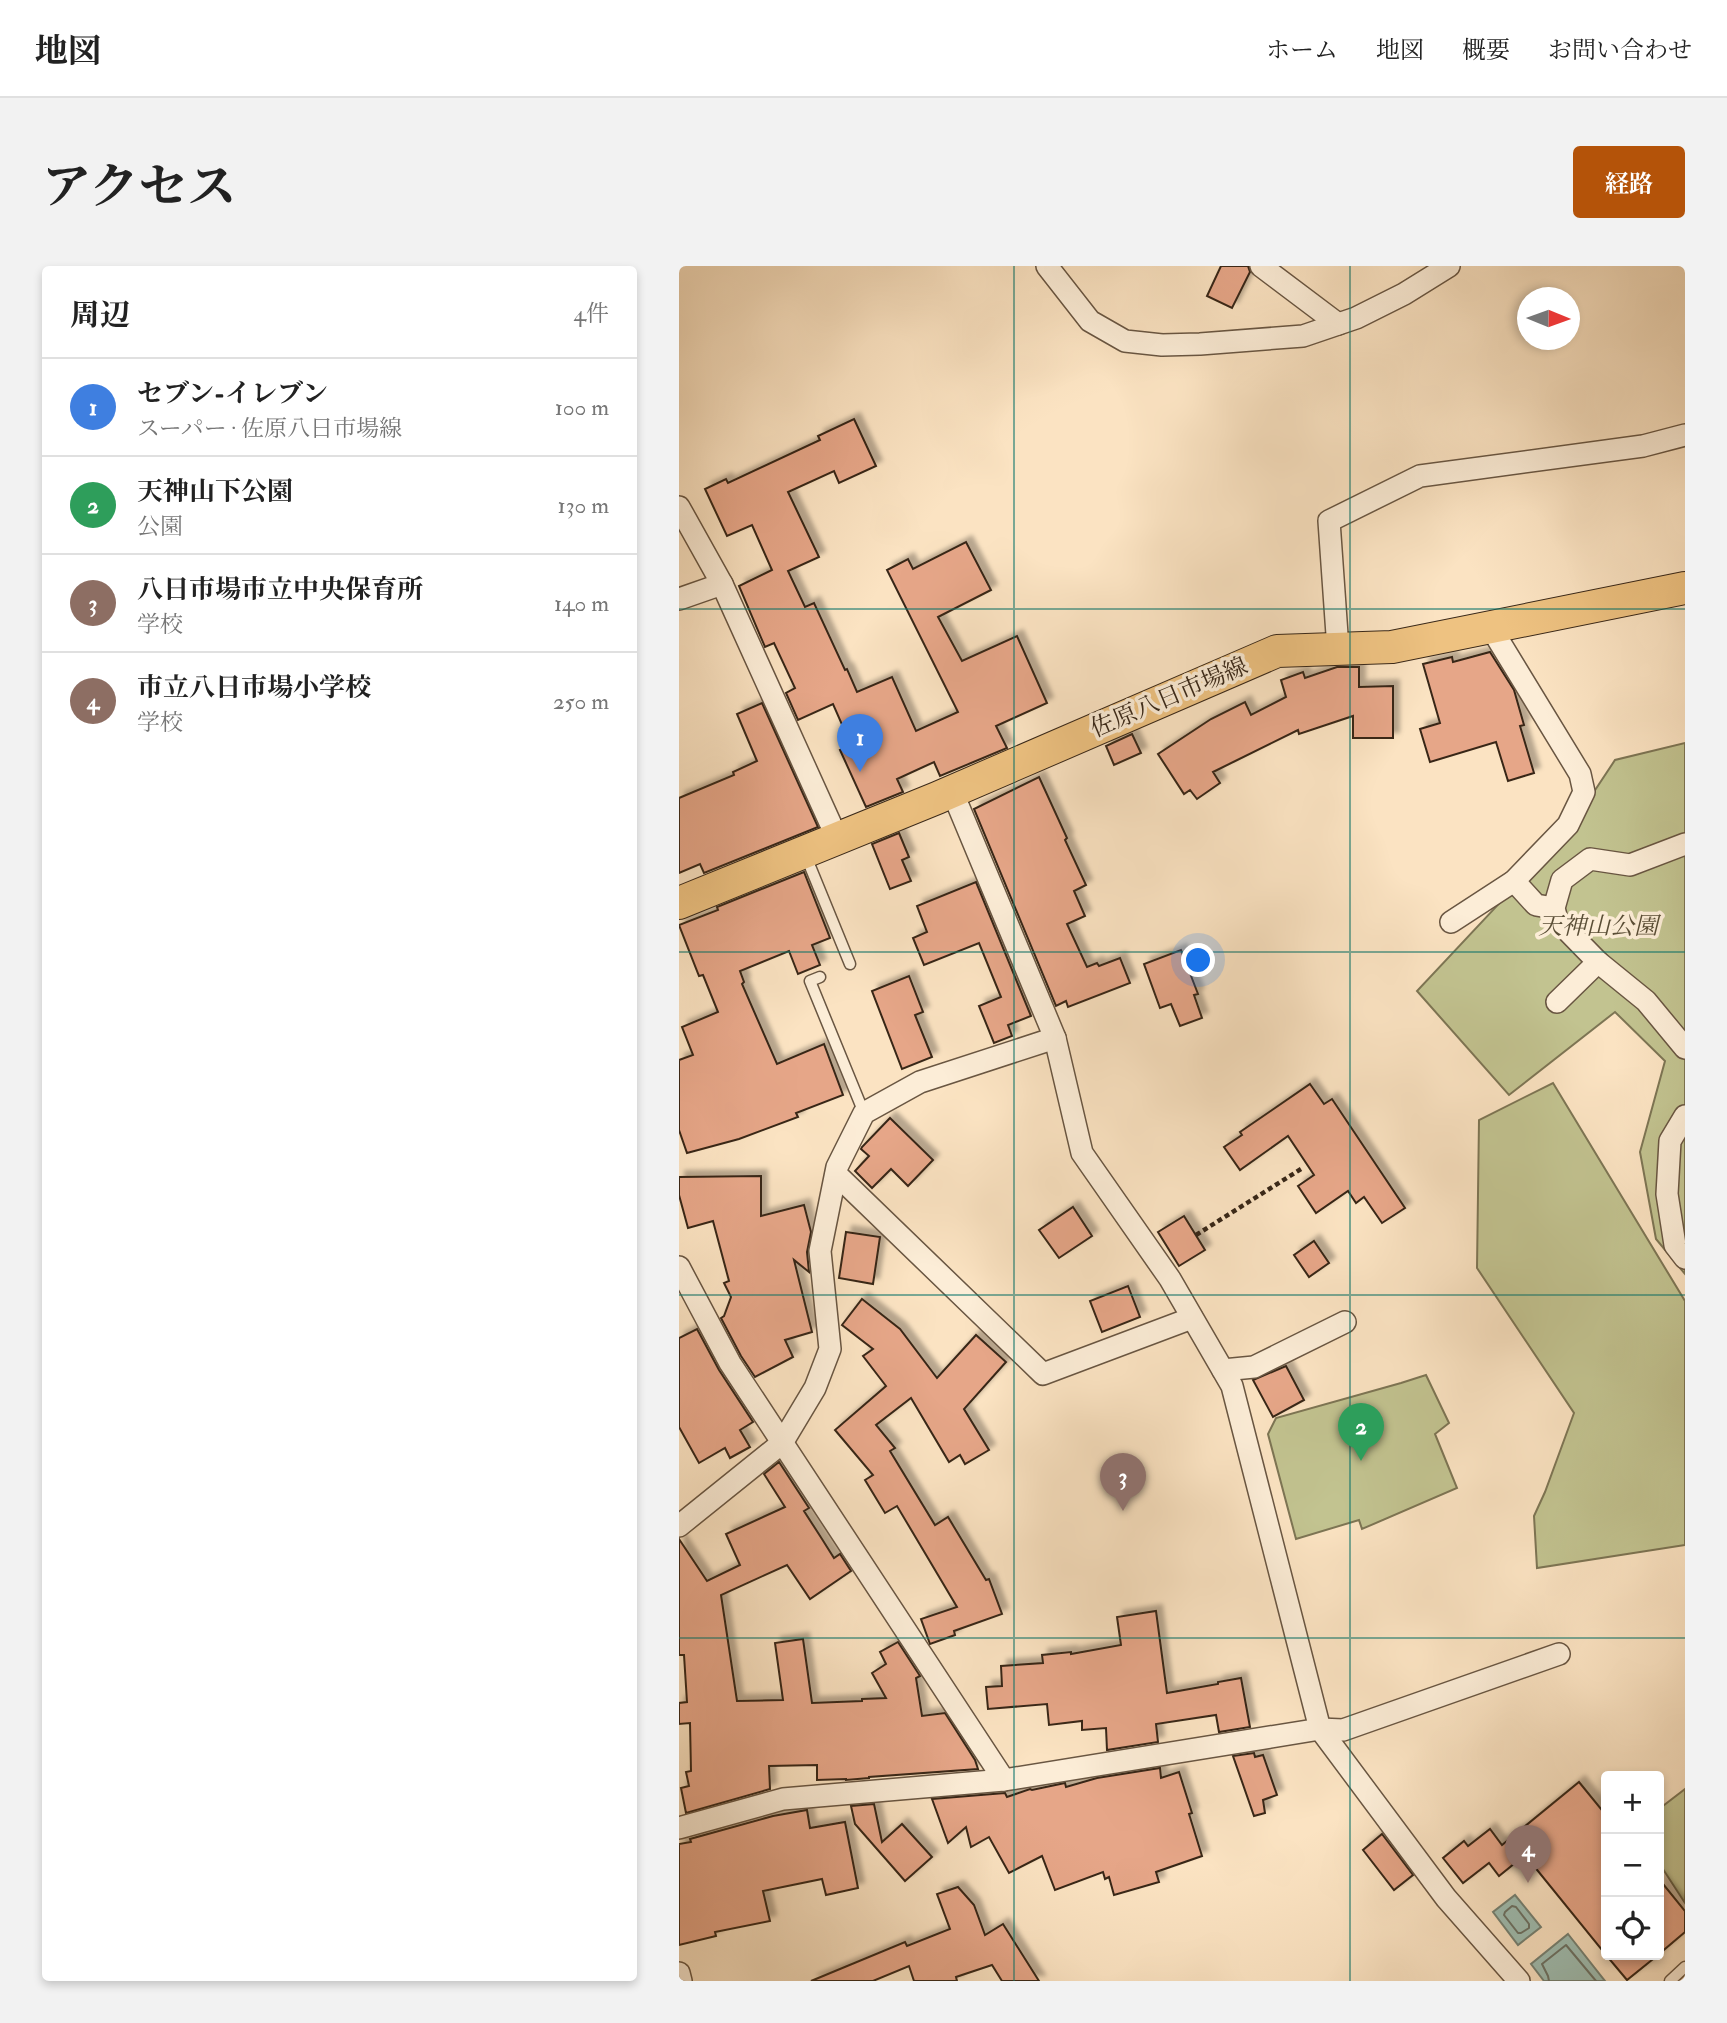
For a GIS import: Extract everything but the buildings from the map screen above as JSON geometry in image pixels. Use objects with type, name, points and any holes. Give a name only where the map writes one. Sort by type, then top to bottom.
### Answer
[{"type":"main road","name":"佐原八日市場線","points":[[679,904],[953,791],[1277,651],[1392,647],[1685,588]]},
{"type":"street","points":[[1047,266],[1090,321],[1125,341],[1161,345],[1303,336],[1356,318],[1405,295],[1449,266]]},
{"type":"street","points":[[1261,266],[1338,324]]},
{"type":"street","points":[[1338,649],[1329,521],[1420,476],[1643,446],[1685,435]]},
{"type":"street","points":[[679,507],[722,584],[837,838]]},
{"type":"street","points":[[679,599],[722,584]]},
{"type":"street","points":[[1451,922],[1514,881],[1568,825],[1584,792],[1580,774],[1492,628]]},
{"type":"street","points":[[953,791],[1055,1038],[1082,1153],[1170,1279],[1232,1386],[1320,1729],[1446,1898],[1519,1981]]},
{"type":"street","points":[[1685,844],[1630,865],[1590,859],[1562,880],[1554,908],[1557,920],[1598,962],[1646,1001],[1685,1048]]},
{"type":"street","points":[[1514,881],[1536,905],[1554,908]]},
{"type":"street","points":[[1557,1002],[1598,962]]},
{"type":"street","points":[[679,1526],[782,1443],[814,1388],[830,1349],[820,1251],[837,1167],[864,1113],[920,1083],[1055,1038]]},
{"type":"street","points":[[1685,1116],[1667,1194],[1675,1245],[1685,1258]]},
{"type":"street","points":[[836,1174],[1042,1374],[1192,1318]]},
{"type":"street","points":[[679,1266],[730,1363],[1004,1780]]},
{"type":"street","points":[[1223,1370],[1254,1367],[1345,1322]]},
{"type":"street","points":[[679,1828],[783,1799],[1004,1780],[1320,1729],[1343,1730],[1559,1654]]},
{"type":"street","points":[[679,1973],[681,1981]]},
{"type":"lane","points":[[804,851],[850,964]]},
{"type":"lane","points":[[820,977],[810,981],[864,1113]]},
{"type":"lane","points":[[1670,1981],[1685,1967]]},
{"type":"path","points":[[1196,1235],[1301,1170]]},
{"type":"green space","name":"天神山公園","points":[[1685,743],[1685,1274],[1656,1239],[1640,1152],[1665,1061],[1615,1012],[1509,1095],[1417,991],[1570,828],[1615,760]]},
{"type":"green space","points":[[1553,1083],[1685,1301],[1685,1545],[1537,1568],[1534,1516],[1574,1413],[1477,1268],[1479,1120]]},
{"type":"green space","points":[[1426,1375],[1449,1423],[1435,1434],[1457,1488],[1362,1529],[1359,1520],[1296,1539],[1268,1434],[1276,1418]]},
{"type":"green space","points":[[1685,1789],[1685,1903],[1664,1871],[1664,1805]]},
{"type":"water","points":[[1515,1895],[1541,1927],[1518,1945],[1493,1912]]},
{"type":"water","points":[[1568,1934],[1605,1981],[1544,1981],[1531,1964]]},
{"type":"place","name":"セブン-イレブン","points":[[860,772]]},
{"type":"place","name":"天神山下公園","points":[[1361,1461]]},
{"type":"place","name":"八日市場市立中央保育所","points":[[1123,1511]]},
{"type":"place","name":"市立八日市場小学校","points":[[1528,1883]]}]
